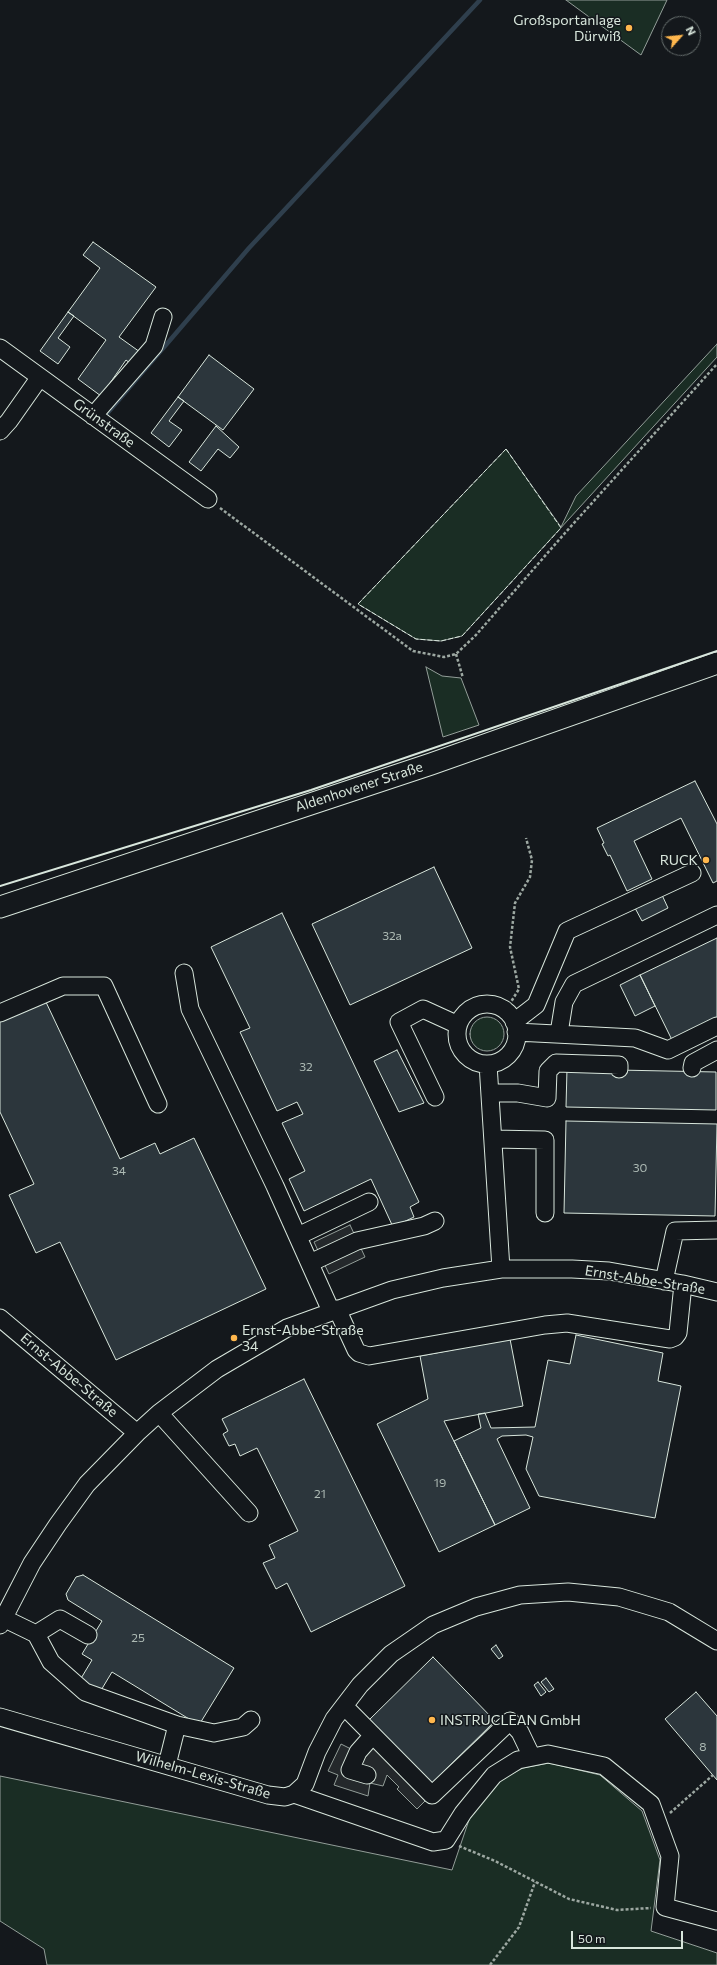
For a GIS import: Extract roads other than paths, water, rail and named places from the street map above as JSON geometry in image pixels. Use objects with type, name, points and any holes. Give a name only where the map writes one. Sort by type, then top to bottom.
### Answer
[{"type":"main road","name":"Aldenhovener Straße","points":[[0,907],[431,764],[717,663]]},
{"type":"street","points":[[94,416],[154,346],[163,317]]},
{"type":"street","name":"Grünstraße","points":[[0,348],[208,499]]},
{"type":"street","points":[[0,430],[9,421],[40,377]]},
{"type":"street","points":[[512,1022],[536,1005],[567,931],[692,873]]},
{"type":"street","points":[[559,1033],[564,1002],[574,984],[717,915]]},
{"type":"street","points":[[184,973],[190,1010],[310,1263],[334,1310],[359,1353],[368,1356],[545,1325],[567,1323],[670,1339],[675,1337],[678,1333],[683,1284]]},
{"type":"street","points":[[0,1013],[64,986],[104,986],[158,1104]]},
{"type":"street","points":[[478,1006],[497,1006],[512,1022],[516,1041],[512,1050],[506,1057],[497,1062],[488,1064],[474,1061],[463,1052],[458,1044],[458,1025],[466,1013],[478,1006]]},
{"type":"street","points":[[435,1097],[399,1022],[423,1009],[458,1025]]},
{"type":"street","points":[[512,1022],[559,1033],[634,1038],[668,1050],[717,1026]]},
{"type":"street","points":[[692,1068],[693,1063],[717,1050]]},
{"type":"street","points":[[490,1093],[518,1093],[547,1098],[548,1071],[556,1063],[619,1065],[619,1069]]},
{"type":"street","points":[[488,1064],[501,1269]]},
{"type":"street","points":[[493,1139],[545,1140],[545,1213]]},
{"type":"street","points":[[298,1236],[368,1202]]},
{"type":"street","points":[[310,1263],[357,1240],[424,1226],[435,1221]]},
{"type":"street","points":[[664,1281],[675,1231],[717,1230]]},
{"type":"street","name":"Ernst-Abbe-Straße","points":[[1,1621],[32,1563],[87,1484],[137,1433],[160,1413],[217,1369],[287,1328],[392,1290],[443,1278],[501,1269],[586,1270],[609,1272],[683,1284],[717,1292]]},
{"type":"street","name":"Ernst-Abbe-Straße","points":[[0,1318],[137,1433]]},
{"type":"street","points":[[160,1413],[249,1513]]},
{"type":"street","points":[[294,1794],[306,1784],[317,1752],[334,1719],[360,1685],[391,1654],[433,1625],[476,1607],[520,1595],[568,1592],[618,1597],[669,1612],[717,1641]]},
{"type":"street","points":[[36,1634],[60,1619],[88,1635]]},
{"type":"street","points":[[1,1621],[36,1634],[52,1662],[85,1692],[177,1726],[214,1733],[243,1727],[251,1720]]},
{"type":"street","points":[[344,1706],[432,1794],[510,1721],[520,1732],[532,1757]]},
{"type":"street","name":"Wilhelm-Lexis-Straße","points":[[0,1717],[268,1795],[284,1797],[294,1794]]},
{"type":"street","points":[[167,1765],[177,1726]]},
{"type":"street","points":[[367,1775],[350,1770],[358,1752],[373,1735]]},
{"type":"street","points":[[294,1794],[433,1842],[446,1840],[463,1814],[494,1775],[518,1760],[548,1754],[604,1766],[651,1804],[670,1856],[665,1907],[717,1921]]},
{"type":"waterway","points":[[105,416],[249,248],[480,0]]},
{"type":"place","name":"Großsportanlage Dürwiß","points":[[629,28]]},
{"type":"place","name":"RUCK","points":[[706,860]]},
{"type":"place","name":"Ernst-Abbe-Straße 34","points":[[234,1338]]},
{"type":"place","name":"INSTRUCLEAN GmbH","points":[[432,1720]]}]
